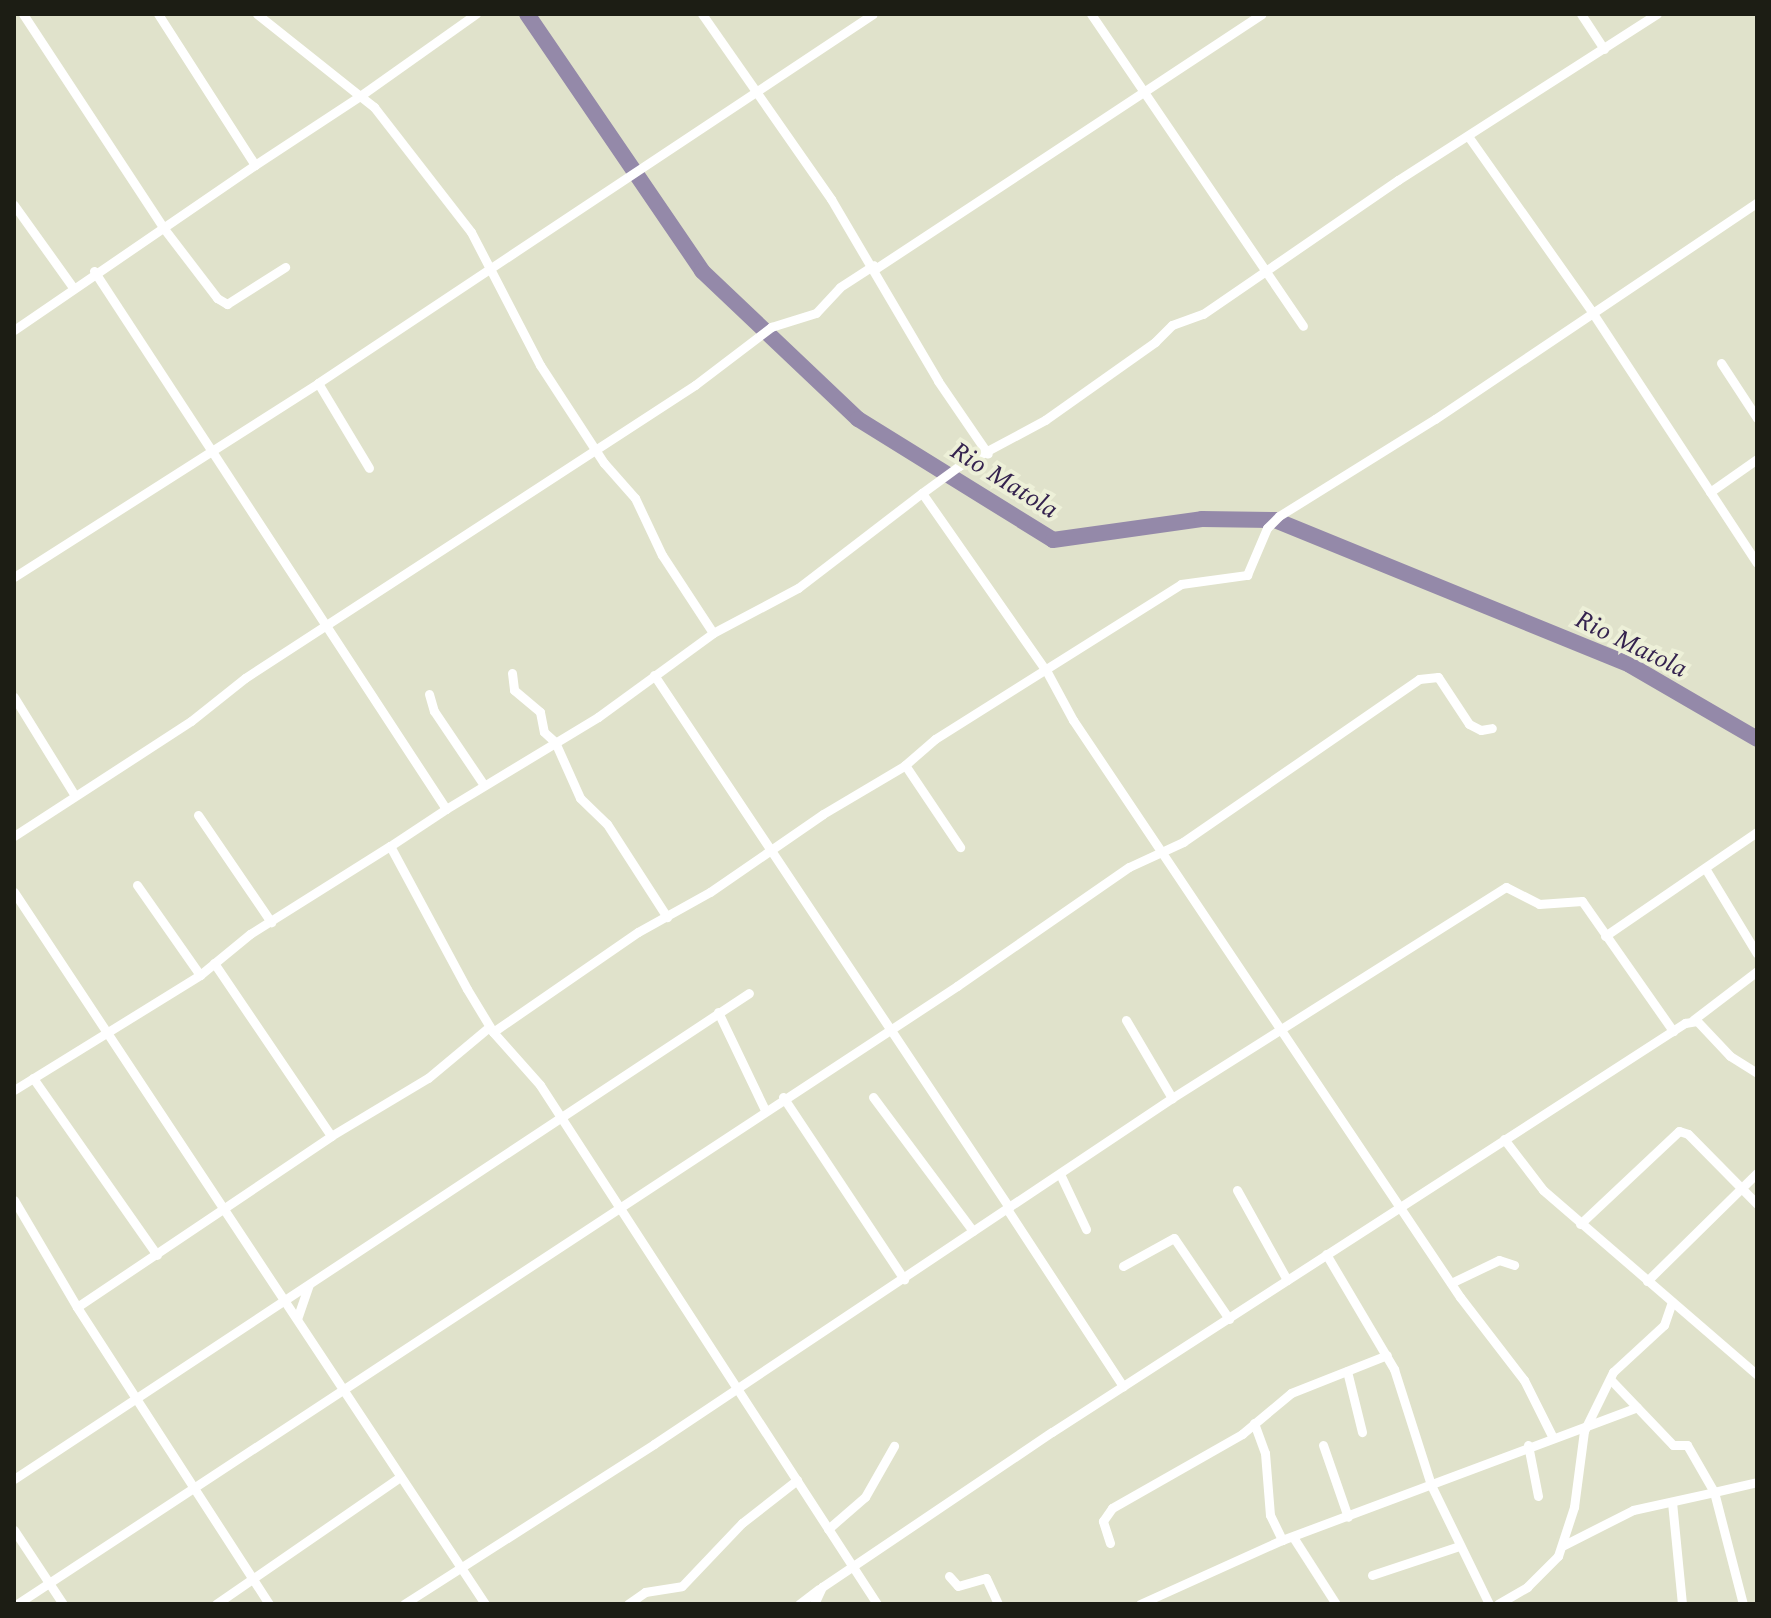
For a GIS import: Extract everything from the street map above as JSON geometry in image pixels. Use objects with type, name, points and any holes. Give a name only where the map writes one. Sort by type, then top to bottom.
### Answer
[{"type":"street","points":[[23,14],[162,226],[205,285],[227,304],[285,267]]},
{"type":"street","points":[[158,14],[255,165]]},
{"type":"street","points":[[257,14],[360,96],[433,181],[491,268],[522,335],[597,448],[635,498],[662,555],[713,633]]},
{"type":"street","points":[[14,330],[72,286],[360,96],[476,14]]},
{"type":"street","points":[[702,14],[874,267],[938,381],[988,454]]},
{"type":"street","points":[[14,577],[318,383],[873,14]]},
{"type":"street","points":[[1091,14],[1303,326]]},
{"type":"street","points":[[14,836],[726,364],[771,327],[816,313],[840,287],[1146,92],[1261,14]]},
{"type":"street","points":[[1581,14],[1604,49]]},
{"type":"street","points":[[14,1090],[200,975],[271,922],[555,742],[713,633],[798,588],[959,466],[988,454],[1045,420],[1155,342],[1172,325],[1203,314],[1468,136],[1657,14]]},
{"type":"street","points":[[1468,136],[1592,312],[1757,563]]},
{"type":"street","points":[[77,1307],[224,1211],[331,1136],[428,1078],[491,1030],[505,1027],[667,917],[905,765],[935,739],[1047,672],[1181,584],[1247,575],[1267,528],[1279,516],[1757,203]]},
{"type":"street","points":[[14,205],[72,286]]},
{"type":"street","points":[[94,271],[446,809]]},
{"type":"street","points":[[1721,363],[1757,418]]},
{"type":"street","points":[[318,383],[369,468]]},
{"type":"street","points":[[1710,492],[1757,459]]},
{"type":"street","points":[[922,493],[1047,672],[1073,720],[1164,849],[1451,1283],[1524,1380],[1553,1438]]},
{"type":"street","points":[[512,673],[516,693],[538,709],[544,732],[555,742],[583,803],[607,824],[667,917]]},
{"type":"street","points":[[654,675],[774,849],[1123,1386]]},
{"type":"street","points":[[17,1604],[86,1554],[195,1488],[618,1210],[1129,867],[1183,842],[1427,675],[1438,677],[1469,724],[1481,730],[1492,728]]},
{"type":"street","points":[[429,694],[434,711],[484,785]]},
{"type":"street","points":[[14,697],[74,794]]},
{"type":"street","points":[[905,765],[960,847]]},
{"type":"street","points":[[198,815],[271,922]]},
{"type":"street","points":[[1605,936],[1757,832]]},
{"type":"street","points":[[390,846],[491,1030],[540,1085],[618,1210],[877,1604]]},
{"type":"street","points":[[1705,868],[1757,954]]},
{"type":"street","points":[[137,885],[200,975]]},
{"type":"street","points":[[404,1604],[461,1564],[737,1390],[1172,1098],[1506,887],[1551,906],[1582,901],[1673,1031]]},
{"type":"street","points":[[14,892],[485,1604]]},
{"type":"street","points":[[214,963],[331,1136]]},
{"type":"street","points":[[799,1604],[1123,1386],[1693,1020],[1757,971]]},
{"type":"street","points":[[14,1479],[749,993]]},
{"type":"street","points":[[718,1012],[765,1110]]},
{"type":"street","points":[[1126,1020],[1172,1098]]},
{"type":"street","points":[[1693,1020],[1730,1056],[1757,1073]]},
{"type":"street","points":[[501,1041],[505,1027]]},
{"type":"street","points":[[33,1078],[157,1255]]},
{"type":"street","points":[[783,1097],[904,1279]]},
{"type":"street","points":[[873,1097],[973,1231]]},
{"type":"street","points":[[1580,1224],[1679,1131],[1757,1204]]},
{"type":"street","points":[[1505,1143],[1580,1224],[1757,1375]]},
{"type":"street","points":[[1647,1281],[1757,1173]]},
{"type":"street","points":[[1060,1174],[1086,1229]]},
{"type":"street","points":[[1237,1190],[1287,1280]]},
{"type":"street","points":[[14,1200],[77,1307],[269,1604]]},
{"type":"street","points":[[1123,1266],[1174,1238],[1229,1319]]},
{"type":"street","points":[[1326,1254],[1387,1355],[1431,1485],[1489,1604]]},
{"type":"street","points":[[1451,1283],[1499,1260],[1514,1265]]},
{"type":"street","points":[[297,1319],[309,1285]]},
{"type":"street","points":[[1670,1315],[1672,1302]]},
{"type":"street","points":[[1564,1545],[1582,1441],[1610,1379],[1670,1315],[1681,1310]]},
{"type":"street","points":[[1110,1543],[1104,1514],[1254,1423],[1291,1393],[1387,1355]]},
{"type":"street","points":[[1347,1371],[1362,1432]]},
{"type":"street","points":[[1610,1379],[1673,1445],[1687,1445],[1714,1492],[1743,1604]]},
{"type":"street","points":[[1148,1602],[1282,1540],[1528,1445],[1570,1433],[1637,1407]]},
{"type":"street","points":[[1254,1423],[1265,1453],[1270,1515],[1282,1540]]},
{"type":"street","points":[[1570,1433],[1582,1441]]},
{"type":"street","points":[[1323,1445],[1348,1517]]},
{"type":"street","points":[[1528,1445],[1538,1496]]},
{"type":"street","points":[[828,1529],[865,1497],[894,1446]]},
{"type":"street","points":[[216,1604],[400,1477]]},
{"type":"street","points":[[628,1604],[645,1592],[682,1586],[742,1523],[797,1480]]},
{"type":"street","points":[[1498,1604],[1537,1578],[1564,1545],[1625,1513],[1757,1482]]},
{"type":"street","points":[[1672,1502],[1682,1604]]},
{"type":"street","points":[[14,1530],[63,1604]]},
{"type":"street","points":[[1293,1537],[1336,1604]]},
{"type":"street","points":[[1372,1575],[1459,1546]]},
{"type":"street","points":[[949,1576],[958,1586],[986,1578],[998,1604]]},
{"type":"street","points":[[814,1604],[822,1587]]},
{"type":"waterway","name":"Rio Matola","points":[[527,14],[702,271],[858,419],[1053,540],[1202,519],[1275,520],[1630,665],[1757,739]]}]
